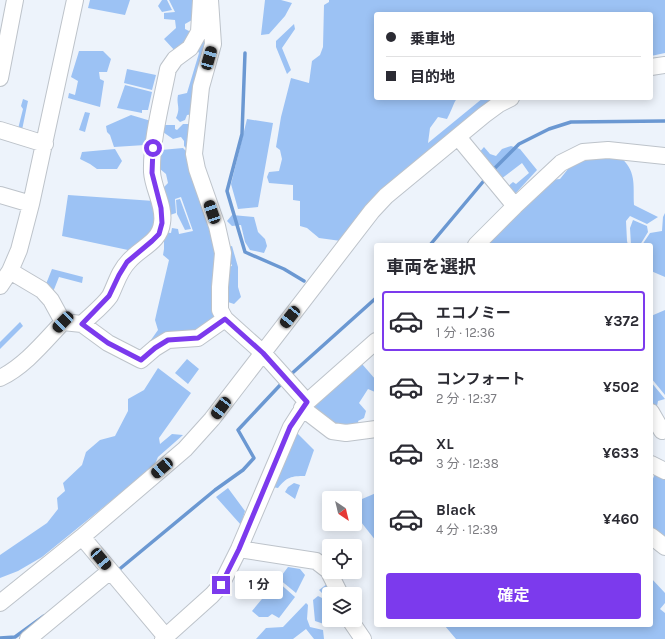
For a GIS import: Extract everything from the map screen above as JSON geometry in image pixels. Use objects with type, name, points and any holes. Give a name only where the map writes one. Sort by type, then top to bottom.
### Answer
[{"type":"street","points":[[0,78],[16,0]]},
{"type":"street","points":[[0,286],[10,271],[19,250],[31,204],[45,144],[74,0]]},
{"type":"street","points":[[82,324],[109,296],[127,262],[159,234],[162,223],[161,208],[152,173],[153,148],[168,69],[176,59],[190,48],[199,32],[201,0]]},
{"type":"street","points":[[210,0],[214,44],[201,87],[194,154],[197,169],[217,226],[223,253],[220,286],[220,310],[225,319],[263,353],[292,385],[305,405],[332,431],[346,433],[374,429]]},
{"type":"street","points":[[653,67],[665,65]]},
{"type":"street","points":[[0,603],[185,449],[212,419],[386,196],[458,136],[506,100]]},
{"type":"street","points":[[0,130],[45,144]]},
{"type":"street","points":[[458,136],[515,206]]},
{"type":"street","points":[[478,243],[561,163],[583,152],[608,150],[665,156]]},
{"type":"street","points":[[0,195],[31,204]]},
{"type":"street","points":[[10,271],[42,290],[51,300],[63,322]]},
{"type":"street","points":[[63,322],[82,324],[108,343],[141,360],[155,348],[168,340],[198,338],[225,319]]},
{"type":"street","points":[[0,378],[10,373],[23,362],[63,322]]},
{"type":"street","points":[[82,536],[109,575],[164,638],[221,585],[239,549],[290,427],[305,405],[374,343]]},
{"type":"street","points":[[653,415],[662,431]]},
{"type":"street","points":[[653,465],[665,471]]},
{"type":"street","points":[[653,538],[665,547]]},
{"type":"street","points":[[239,549],[316,561],[322,566]]},
{"type":"street","points":[[28,639],[109,575]]},
{"type":"street","points":[[355,627],[363,639]]},
{"type":"shaded area","points":[[90,0],[130,0],[125,15],[88,8]]},
{"type":"shaded area","points":[[162,0],[167,0],[172,10],[162,12],[158,6]]},
{"type":"shaded area","points":[[169,0],[194,0],[192,20],[185,24],[185,29],[193,33],[176,52],[164,39],[176,28],[175,20],[164,19],[164,13],[175,12]]},
{"type":"shaded area","points":[[265,0],[281,0],[292,3],[285,16],[269,34],[261,35]]},
{"type":"shaded area","points":[[329,0],[665,0],[665,53],[653,56],[653,12],[374,12],[374,100],[456,100],[447,119],[438,117],[430,128],[428,143],[481,100],[492,100],[341,241],[319,238],[307,228],[300,226],[300,201],[293,200],[293,185],[269,183],[267,177],[269,172],[279,171],[282,159],[280,150],[276,147],[281,117],[291,78],[309,83],[312,61],[320,55],[323,47],[324,5],[329,2]]},
{"type":"shaded area","points":[[294,24],[295,29],[282,48],[291,70],[287,74],[276,47],[276,41]]},
{"type":"shaded area","points":[[205,32],[209,34],[194,114],[187,115],[185,120],[180,122],[176,118],[178,111],[178,95],[187,93],[199,53],[197,50]]},
{"type":"shaded area","points":[[79,51],[103,51],[111,59],[107,72],[99,72],[100,79],[104,81],[100,107],[68,98],[69,93],[75,95],[78,81],[71,77]]},
{"type":"shaded area","points":[[127,69],[156,75],[152,90],[124,83]]},
{"type":"shaded area","points":[[125,85],[152,92],[148,110],[142,110],[142,113],[117,108]]},
{"type":"shaded area","points":[[23,99],[28,101],[22,130],[18,129],[23,109],[21,106]]},
{"type":"shaded area","points":[[85,112],[90,113],[85,132],[79,130]]},
{"type":"shaded area","points":[[131,115],[151,121],[145,145],[114,147],[110,135],[107,132],[106,126]]},
{"type":"shaded area","points":[[247,119],[273,123],[258,207],[238,209],[231,184]]},
{"type":"shaded area","points":[[183,124],[191,124],[190,152],[184,146],[184,141],[181,137],[173,139],[163,132],[164,125],[175,125],[175,129],[177,130]]},
{"type":"shaded area","points":[[511,146],[520,149],[537,170],[515,194],[506,188],[513,182],[516,184],[529,173],[522,163],[501,179],[477,155],[484,147],[490,154],[496,156],[502,149]]},
{"type":"shaded area","points":[[183,148],[188,153],[220,253],[220,318],[198,335],[141,354],[158,330],[155,320],[169,260],[163,255],[164,232],[171,233],[172,228],[178,229],[179,234],[193,231],[181,197],[175,199],[176,213],[170,215],[162,189],[168,183],[166,174],[160,169],[161,150]]},
{"type":"shaded area","points":[[115,149],[122,161],[117,169],[97,169],[80,159],[82,152]]},
{"type":"shaded area","points":[[619,156],[629,167],[633,178],[634,205],[658,217],[647,224],[630,216],[626,221],[628,243],[486,243],[550,180],[560,179],[572,164],[594,158]]},
{"type":"shaded area","points":[[68,195],[154,201],[158,223],[142,243],[128,250],[62,236]]},
{"type":"shaded area","points":[[180,199],[191,229],[185,230],[177,214],[176,200]]},
{"type":"shaded area","points":[[665,213],[665,277],[653,272],[653,243],[643,243],[650,233],[662,231],[663,217]]},
{"type":"shaded area","points":[[232,215],[254,217],[258,232],[265,239],[267,246],[264,253],[250,250],[245,242],[241,225],[232,226],[227,221]]},
{"type":"shaded area","points":[[633,220],[647,226],[648,232],[641,243],[631,243],[630,228]]},
{"type":"shaded area","points":[[232,246],[238,267],[238,287],[241,297],[234,304],[225,301],[225,267],[232,266],[225,248]]},
{"type":"shaded area","points":[[52,269],[83,277],[82,283],[59,277],[53,292],[46,284]]},
{"type":"shaded area","points":[[665,310],[665,395],[653,380],[653,315]]},
{"type":"shaded area","points":[[20,322],[23,326],[0,349],[0,342]]},
{"type":"shaded area","points":[[187,359],[199,369],[188,384],[175,373]]},
{"type":"shaded area","points":[[362,364],[374,378],[374,392],[368,389],[359,403],[366,411],[364,418],[358,421],[360,427],[341,427],[311,408]]},
{"type":"shaded area","points":[[158,368],[191,393],[159,438],[160,444],[172,434],[183,435],[158,457],[154,466],[42,557],[18,571],[0,578],[0,555],[47,523],[58,509],[57,498],[65,491],[63,483],[82,465],[86,452],[100,440],[115,436],[128,411],[128,399],[144,390]]},
{"type":"shaded area","points":[[653,384],[665,399],[658,401],[657,406],[653,406]]},
{"type":"shaded area","points":[[297,433],[314,450],[305,476],[290,478],[284,481],[278,488],[272,487]]},
{"type":"shaded area","points":[[655,474],[665,478],[665,540],[653,532],[653,478]]},
{"type":"shaded area","points":[[294,483],[300,485],[295,499],[285,492],[288,487]]},
{"type":"shaded area","points":[[228,488],[245,511],[241,525],[216,497]]},
{"type":"shaded area","points":[[374,494],[374,538],[362,523],[362,499]]},
{"type":"shaded area","points":[[288,567],[300,569],[305,575],[296,593],[279,579]]},
{"type":"shaded area","points":[[653,580],[665,593],[665,603],[660,609],[665,613],[665,639],[456,639],[446,627],[653,627]]},
{"type":"shaded area","points":[[277,581],[295,597],[279,618],[272,614],[268,617],[259,617],[252,611]]},
{"type":"shaded area","points":[[318,596],[322,598],[322,623],[315,621],[313,600]]},
{"type":"shaded area","points":[[306,603],[308,605],[307,619],[310,627],[323,630],[324,639],[314,639],[306,629],[293,639],[256,639],[266,628],[283,627]]},
{"type":"waterway","points":[[245,53],[242,134],[227,191],[245,252],[284,269],[304,281]]},
{"type":"waterway","points":[[492,171],[519,144],[549,129],[571,122],[665,121]]},
{"type":"waterway","points":[[432,243],[487,177]]},
{"type":"waterway","points":[[289,376],[374,300]]},
{"type":"waterway","points":[[116,572],[215,490],[243,470],[254,458],[238,430],[283,382]]},
{"type":"waterway","points":[[0,638],[15,637],[44,616]]},
{"type":"route","points":[[153,148],[152,173],[161,208],[162,223],[159,234],[127,262],[109,296],[82,324],[108,343],[141,360],[155,348],[168,340],[179,338],[198,338],[225,319],[263,353],[307,402],[290,427],[239,549],[221,585]]}]
